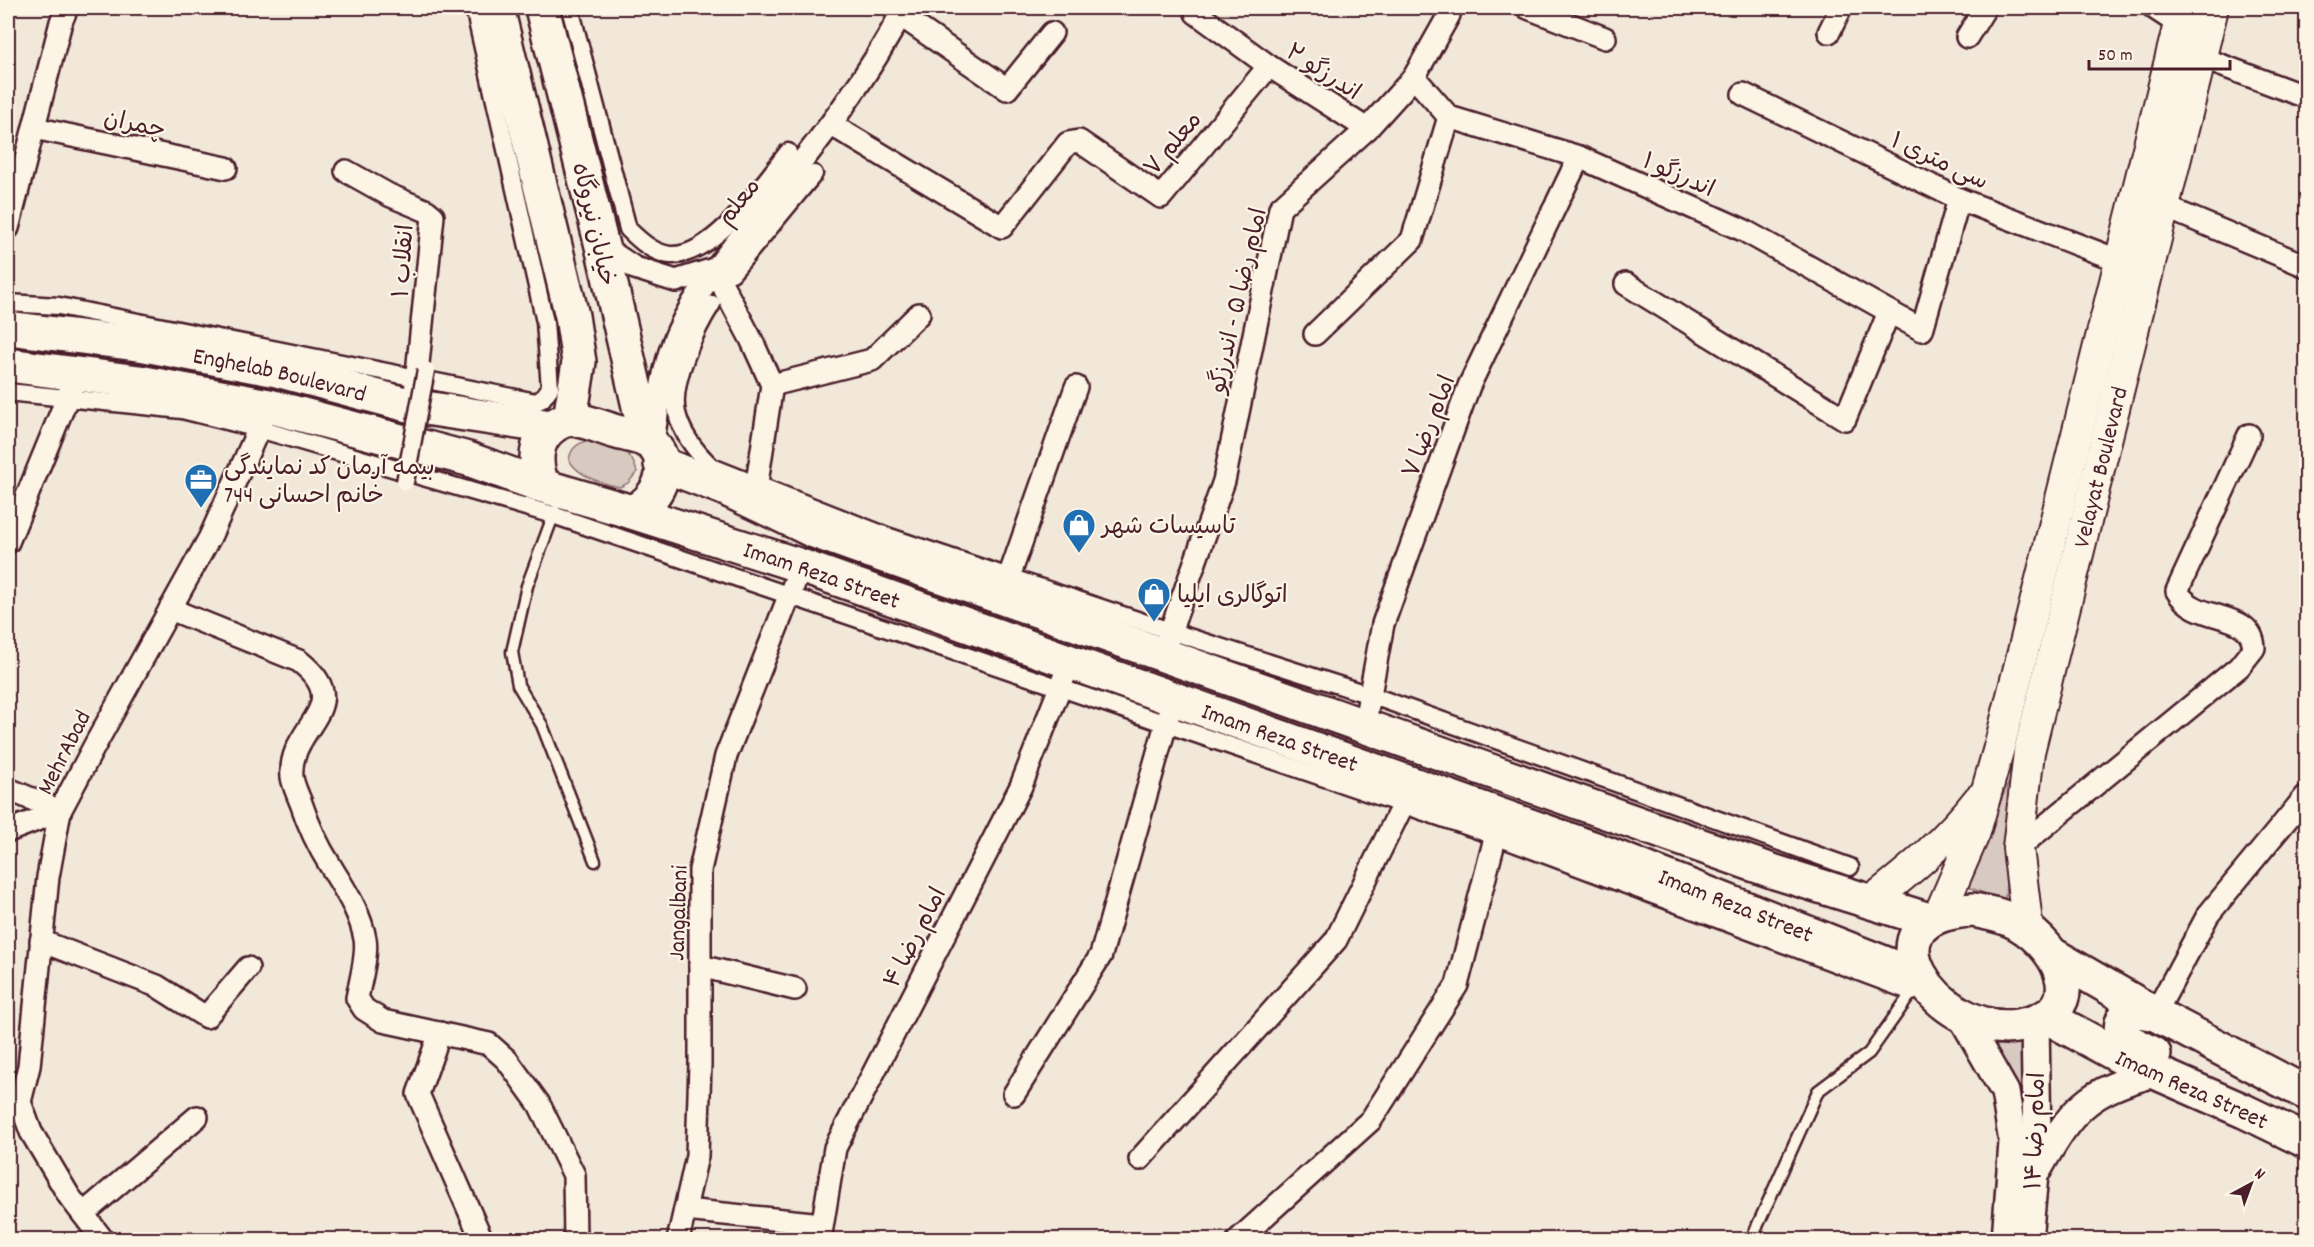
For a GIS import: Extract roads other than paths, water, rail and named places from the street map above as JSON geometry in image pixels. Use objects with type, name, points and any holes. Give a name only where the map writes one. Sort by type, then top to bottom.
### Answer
[{"type":"main road","name":"خیابان نیروگاه","points":[[497,8],[572,316],[579,362],[561,423]]},
{"type":"main road","name":"خیابان نیروگاه","points":[[542,8],[615,306],[654,450]]},
{"type":"main road","name":"Velayat Boulevard","points":[[2028,931],[2018,848],[2029,752],[2213,8]]},
{"type":"main road","name":"Velayat Boulevard","points":[[1934,918],[1975,832],[2000,744],[2181,16]]},
{"type":"main road","points":[[572,316],[588,322],[604,318],[615,306]]},
{"type":"main road","name":"Enghelab Boulevard","points":[[8,328],[145,345],[277,370],[419,384],[478,416],[561,423]]},
{"type":"main road","name":"Enghelab Boulevard","points":[[8,365],[72,386],[139,382],[264,418],[468,459],[553,497]]},
{"type":"main road","points":[[468,459],[483,455],[492,442],[490,426],[478,416]]},
{"type":"main road","points":[[553,497],[537,466],[536,456],[538,445],[561,423]]},
{"type":"main road","name":"Imam Reza Street","points":[[561,423],[654,450],[752,495],[814,531],[1006,587],[1166,643],[1364,727],[1776,873],[1870,902],[1934,918]]},
{"type":"main road","points":[[632,512],[647,503],[658,489],[663,472],[654,450]]},
{"type":"main road","points":[[735,544],[729,532],[729,518],[735,506],[752,495]]},
{"type":"main road","name":"Imam Reza Street","points":[[553,497],[632,512],[735,544],[795,580],[1498,826],[1595,849],[1848,947],[1917,985]]},
{"type":"main road","points":[[2000,744],[2004,752],[2016,759],[2022,758],[2029,752]]},
{"type":"main road","points":[[1870,902],[1930,854],[1962,820],[1988,787]]},
{"type":"main road","points":[[1776,873],[1818,896],[1857,910],[1863,918],[1863,930],[1857,940],[1848,947]]},
{"type":"main road","points":[[1961,911],[1987,913],[2016,922],[2028,931],[2037,937],[2053,955],[2064,978],[2060,1003],[2041,1019],[2009,1027],[1998,1026],[1960,1014],[1917,985],[1913,951],[1915,938],[1921,928],[1934,918],[1961,911]]},
{"type":"main road","name":"Imam Reza Street","points":[[2053,955],[2155,1014],[2307,1093]]},
{"type":"main road","points":[[2155,1014],[2140,1010],[2133,1011],[2124,1018],[2120,1026],[2122,1038],[2195,1072],[2244,1111]]},
{"type":"main road","name":"Imam Reza Street","points":[[2041,1019],[2307,1141]]},
{"type":"street","points":[[8,228],[61,22],[67,8]]},
{"type":"street","points":[[8,303],[59,306],[419,384],[536,402],[542,399],[550,388],[545,322],[474,8]]},
{"type":"street","points":[[570,8],[628,229],[637,239],[658,252],[672,255],[698,249],[730,223],[789,153]]},
{"type":"street","name":"امام رضا ۵ - اندرزگو","points":[[1166,643],[1224,481],[1280,208],[1367,129],[1414,77],[1449,15],[1450,8]]},
{"type":"street","points":[[1528,8],[1605,38]]},
{"type":"street","points":[[1830,33],[1841,8]]},
{"type":"street","points":[[1967,37],[1985,8]]},
{"type":"street","points":[[2154,8],[2181,16]]},
{"type":"street","points":[[902,11],[1007,89],[1052,33]]},
{"type":"street","name":"معلم","points":[[654,450],[664,375],[677,333],[851,98],[902,11]]},
{"type":"street","name":"اندرزگو ۲","points":[[1196,13],[1269,66],[1367,129]]},
{"type":"street","points":[[2202,58],[2307,97]]},
{"type":"street","name":"معلم ۷","points":[[832,124],[1002,227],[1068,143],[1079,141],[1161,197],[1269,66]]},
{"type":"street","points":[[1315,334],[1412,240],[1449,117],[1414,77]]},
{"type":"street","name":"سی متری ۱","points":[[1743,94],[1959,199],[2120,261]]},
{"type":"street","name":"اندرزگو ۱","points":[[1449,117],[1579,157],[1743,230],[1922,330],[1959,199]]},
{"type":"street","name":"چمران","points":[[33,128],[226,168]]},
{"type":"street","name":"امام رضا ۷","points":[[1364,727],[1383,624],[1469,386],[1579,157]]},
{"type":"street","name":"انقلاب ۱","points":[[346,171],[433,216],[419,384]]},
{"type":"street","points":[[602,246],[634,268],[676,281],[723,271],[814,174]]},
{"type":"street","points":[[2165,207],[2307,266]]},
{"type":"street","points":[[712,304],[692,337],[685,358],[676,403],[677,415],[692,448],[712,467],[752,495],[772,385],[723,271]]},
{"type":"street","points":[[1626,284],[1845,419],[1889,312]]},
{"type":"street","points":[[772,385],[872,360],[919,314]]},
{"type":"street","points":[[405,482],[419,384]]},
{"type":"street","points":[[8,392],[72,386],[8,542]]},
{"type":"street","points":[[1006,587],[1076,387]]},
{"type":"street","points":[[264,418],[553,497],[795,580]]},
{"type":"street","name":"MehrAbad","points":[[104,1239],[69,1196],[31,1132],[20,1102],[29,1066],[48,877],[60,811],[210,537],[264,418]]},
{"type":"street","points":[[2018,848],[2239,667],[2254,648],[2254,637],[2242,624],[2202,612],[2183,602],[2177,591],[2249,435]]},
{"type":"street","name":"Jangalbani","points":[[678,1239],[697,1156],[700,1064],[700,870],[726,756],[795,580]]},
{"type":"street","points":[[170,609],[299,661],[313,672],[321,684],[324,700],[294,755],[292,777],[305,814],[328,862],[356,909],[366,941],[357,998],[364,1009],[384,1021],[489,1044],[507,1060],[539,1104],[574,1175],[574,1239]]},
{"type":"street","points":[[1166,643],[1370,695],[1850,867]]},
{"type":"street","name":"امام رضا ۴","points":[[821,1232],[835,1148],[1021,786],[1065,675]]},
{"type":"street","points":[[1014,1094],[1101,955],[1170,711]]},
{"type":"street","points":[[8,789],[60,811]]},
{"type":"street","points":[[1140,1159],[1336,940],[1408,794]]},
{"type":"street","points":[[2155,1014],[2208,915],[2307,796]]},
{"type":"street","points":[[8,831],[60,811]]},
{"type":"street","points":[[1238,1239],[1371,1120],[1457,985],[1498,826],[1917,985]]},
{"type":"street","points":[[41,941],[157,986],[206,1017],[248,968]]},
{"type":"street","points":[[700,966],[795,989]]},
{"type":"street","name":"امام رضا ۱۴","points":[[1960,1014],[2005,1092],[2013,1142],[2006,1239]]},
{"type":"street","name":"امام رضا ۱۴","points":[[2028,1239],[2037,1142],[2041,1019]]},
{"type":"street","points":[[440,1033],[418,1094],[482,1239]]},
{"type":"street","points":[[2034,1175],[2075,1112],[2101,1091],[2122,1081],[2155,1073]]},
{"type":"street","points":[[83,1214],[197,1117]]},
{"type":"street","points":[[685,1210],[821,1232]]},
{"type":"lane","points":[[553,497],[527,586],[512,652],[518,685],[542,725],[595,861]]},
{"type":"lane","points":[[1751,1239],[1818,1090],[1869,1053],[1917,985]]},
{"type":"place","name":"بیمه آرمان کد نمایندگی 744 خانم احسانی","points":[[201,509]]},
{"type":"place","name":"تاسیسات شهر","points":[[1079,554]]},
{"type":"place","name":"اتوگالری ایلیا","points":[[1154,623]]}]
